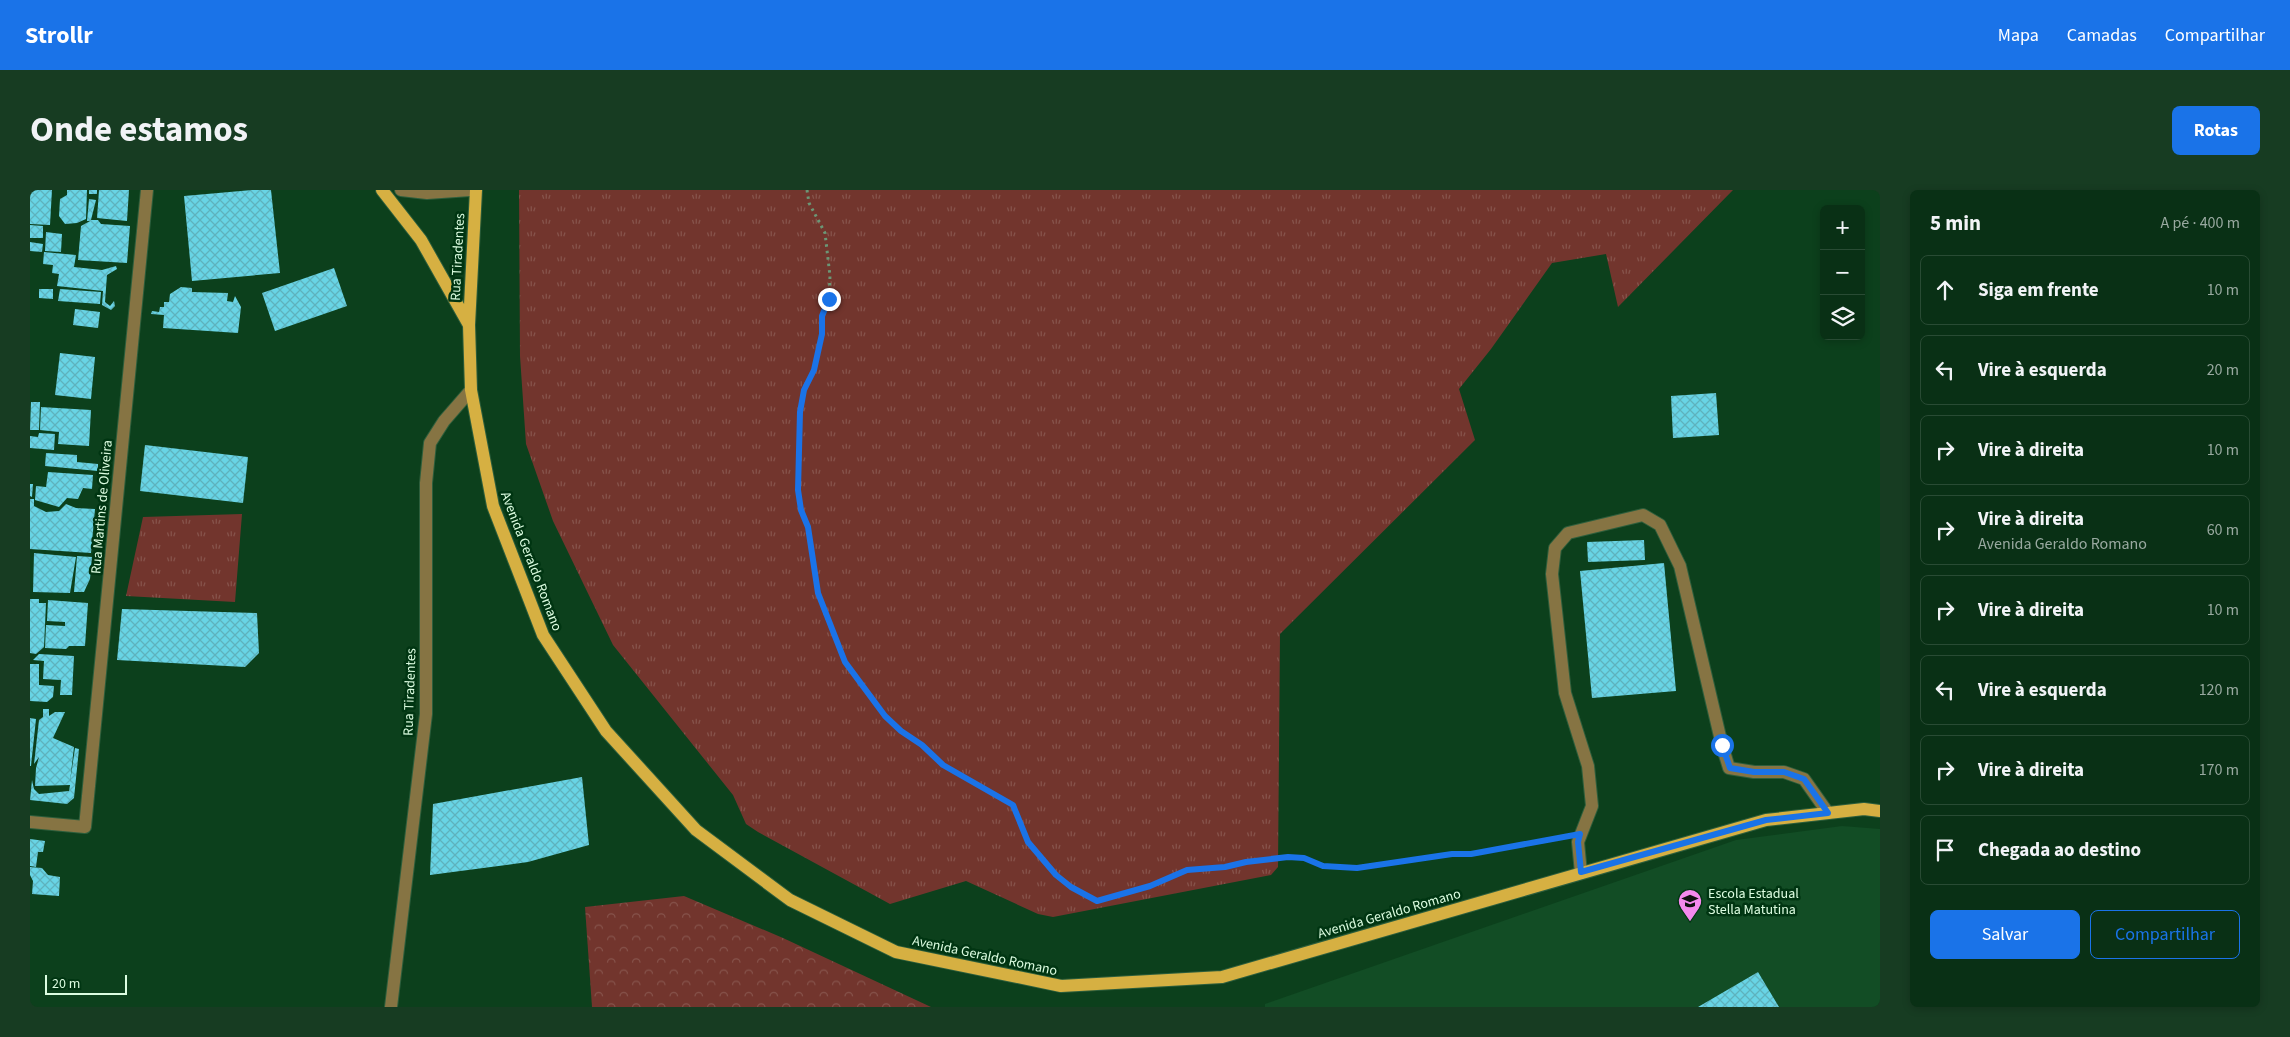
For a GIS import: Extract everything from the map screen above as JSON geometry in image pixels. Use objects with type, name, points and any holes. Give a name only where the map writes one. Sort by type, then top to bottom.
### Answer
[{"type":"main road","points":[[382,190],[421,240],[469,325]]},
{"type":"main road","name":"Rua Tiradentes","points":[[469,325],[476,190]]},
{"type":"main road","name":"Avenida Geraldo Romano","points":[[469,325],[471,390],[493,506],[542,634],[606,731],[696,830],[790,900],[896,952],[1061,986],[1222,977],[1766,820],[1864,810],[1880,811]]},
{"type":"street","name":"Rua Martins de Oliveira","points":[[30,822],[85,827],[147,190]]},
{"type":"street","points":[[401,190],[427,193],[470,190]]},
{"type":"street","name":"Rua Tiradentes","points":[[391,1007],[426,714],[426,483],[430,443],[444,421],[471,390]]},
{"type":"street","points":[[1581,872],[1578,842],[1592,806],[1588,766],[1565,692],[1552,574],[1555,548],[1568,533],[1643,515],[1660,525],[1680,566],[1722,745],[1730,768],[1754,772],[1784,772],[1804,779],[1828,813]]},
{"type":"path","points":[[807,190],[808,203],[825,234],[830,276],[829,299],[822,316],[822,334],[814,370],[804,390],[800,412],[798,490],[801,510],[808,527],[818,593],[825,614],[845,662],[885,716],[901,731],[922,745],[943,765],[1013,805],[1028,842],[1056,875],[1083,895],[1097,901],[1150,886],[1187,870],[1225,867],[1246,862],[1288,857],[1304,858],[1323,866],[1357,868],[1452,854],[1471,854],[1580,834]]},
{"type":"shaded area","name":"Escola Estadual Stella Matutina","points":[[1842,826],[1880,829],[1880,1007],[1265,1007],[1265,1004],[1736,840]]},
{"type":"green space","points":[[519,190],[1733,190],[1618,307],[1606,254],[1552,263],[1491,349],[1459,389],[1475,440],[1280,634],[1278,867],[1271,875],[1053,917],[1038,914],[966,881],[890,904],[758,832],[746,824],[733,795],[613,645],[553,521],[526,444],[520,356]]},
{"type":"green space","points":[[242,514],[235,602],[126,596],[143,517]]},
{"type":"green space","points":[[684,896],[783,938],[931,1007],[592,1007],[585,907]]},
{"type":"building","points":[[30,190],[52,190],[50,225],[30,224]]},
{"type":"building","points":[[67,190],[87,190],[86,219],[77,223],[65,224],[59,216],[60,199],[67,195]]},
{"type":"building","points":[[89,190],[97,190],[97,194],[89,194]]},
{"type":"building","points":[[99,190],[129,190],[127,221],[97,218]]},
{"type":"building","points":[[271,190],[280,273],[192,281],[184,196]]},
{"type":"building","points":[[89,199],[96,200],[91,220],[98,220],[101,224],[130,226],[127,263],[78,260],[81,226],[90,221],[87,221]]},
{"type":"building","points":[[30,225],[43,226],[43,238],[30,238]]},
{"type":"building","points":[[46,232],[62,234],[61,252],[45,251]]},
{"type":"building","points":[[30,242],[43,244],[42,252],[30,251]]},
{"type":"building","points":[[44,252],[76,255],[74,267],[102,270],[116,266],[117,269],[107,275],[105,302],[110,306],[114,301],[115,306],[111,310],[102,305],[103,291],[57,286],[59,274],[52,273],[53,265],[43,264]]},
{"type":"building","points":[[334,268],[347,306],[275,331],[262,293]]},
{"type":"building","points":[[181,287],[192,288],[192,292],[228,293],[227,301],[233,302],[235,296],[241,307],[238,333],[163,328],[164,315],[151,314],[152,311],[159,312],[160,307],[164,307],[164,302],[169,302],[170,294]]},
{"type":"building","points":[[39,289],[53,289],[53,299],[39,298]]},
{"type":"building","points":[[60,289],[101,292],[100,304],[58,301]]},
{"type":"building","points":[[75,309],[100,312],[98,328],[73,325]]},
{"type":"building","points":[[60,353],[95,357],[91,399],[55,395]]},
{"type":"building","points":[[1716,393],[1719,435],[1673,438],[1671,396]]},
{"type":"building","points":[[31,402],[40,402],[39,430],[30,430]]},
{"type":"building","points":[[41,407],[91,410],[89,446],[58,444],[59,432],[40,430]]},
{"type":"building","points":[[39,433],[55,434],[54,450],[30,448],[30,436],[38,437]]},
{"type":"building","points":[[145,445],[248,457],[243,503],[140,491]]},
{"type":"building","points":[[46,453],[77,455],[77,462],[98,464],[98,471],[45,466]]},
{"type":"building","points":[[48,472],[93,475],[92,489],[83,488],[78,499],[67,498],[59,507],[35,500],[36,486],[46,487]]},
{"type":"building","points":[[30,484],[33,484],[32,497],[30,496]]},
{"type":"building","points":[[30,499],[34,499],[34,506],[46,512],[59,511],[66,504],[76,508],[95,509],[91,553],[30,549]]},
{"type":"building","points":[[1644,540],[1645,560],[1588,562],[1587,542]]},
{"type":"building","points":[[34,553],[76,557],[70,593],[33,592]]},
{"type":"building","points":[[77,556],[92,557],[90,579],[84,592],[74,592]]},
{"type":"building","points":[[1664,563],[1676,691],[1592,698],[1580,571]]},
{"type":"building","points":[[30,599],[39,599],[39,603],[46,603],[44,647],[36,654],[30,653]]},
{"type":"building","points":[[48,600],[88,603],[85,646],[69,646],[66,649],[45,648],[46,625],[65,626],[65,622],[47,621]]},
{"type":"building","points":[[122,609],[257,613],[259,653],[245,667],[117,660]]},
{"type":"building","points":[[39,654],[74,656],[72,695],[60,695],[61,680],[43,679],[44,661],[33,660]]},
{"type":"building","points":[[30,664],[39,664],[39,685],[54,686],[53,697],[47,702],[30,701]]},
{"type":"building","points":[[43,709],[49,709],[49,716],[55,712],[65,712],[53,738],[74,747],[70,782],[75,748],[79,749],[74,798],[67,804],[30,800],[32,780],[34,789],[39,794],[69,791],[70,785],[35,786],[39,757],[34,764],[39,720],[43,717]]},
{"type":"building","points":[[30,718],[36,719],[31,766],[30,766]]},
{"type":"building","points":[[582,777],[589,845],[528,862],[430,875],[433,804]]},
{"type":"building","points":[[30,839],[45,841],[43,852],[38,852],[36,867],[30,866]]},
{"type":"building","points":[[30,867],[42,868],[48,875],[60,877],[59,896],[32,894],[33,881],[30,875]]},
{"type":"building","points":[[1758,972],[1779,1007],[1698,1007]]},
{"type":"place","name":"Escola Estadual Stella Matutina","points":[[1690,922]]},
{"type":"route","points":[[829,299],[822,316],[822,334],[814,370],[804,390],[800,412],[798,490],[801,510],[808,527],[818,593],[845,662],[857,681],[885,716],[901,731],[922,745],[943,765],[962,778],[1013,805],[1028,842],[1056,875],[1083,895],[1097,901],[1150,886],[1187,870],[1225,867],[1246,862],[1288,857],[1304,858],[1323,866],[1357,868],[1452,854],[1471,854],[1500,847],[1580,834],[1578,842],[1581,872],[1766,820],[1828,813],[1804,779],[1784,772],[1754,772],[1730,768],[1722,745]]}]
